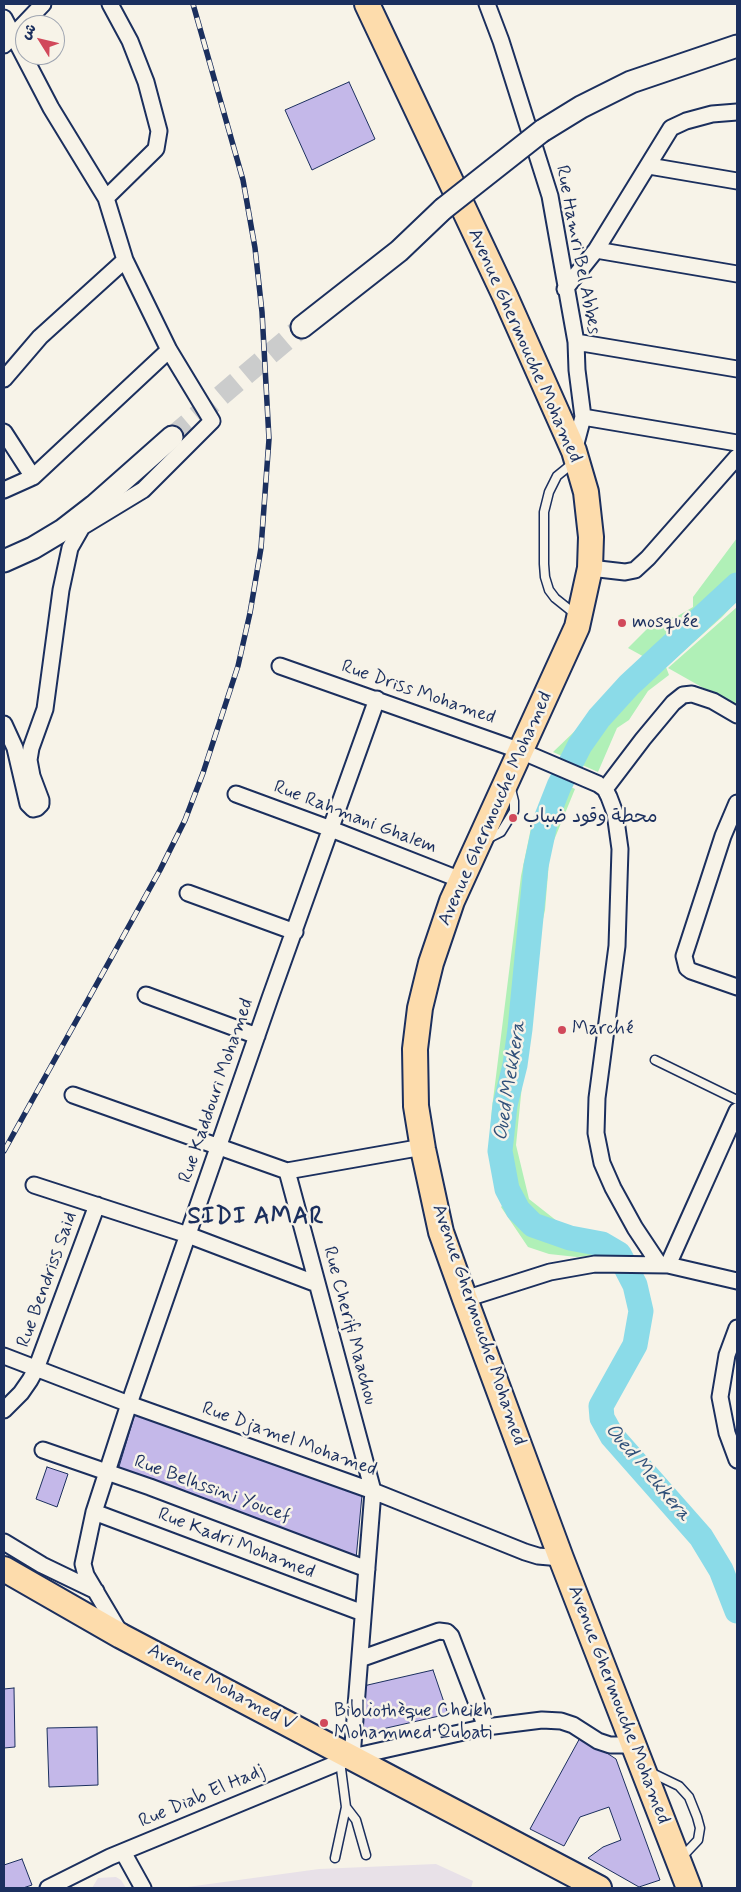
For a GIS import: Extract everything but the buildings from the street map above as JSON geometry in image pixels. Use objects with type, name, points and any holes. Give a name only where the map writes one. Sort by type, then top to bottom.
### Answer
[{"type":"main road","name":"Avenue Ghermouche Mohamed","points":[[367,4],[505,296],[575,456],[586,492],[591,537],[590,568],[577,627],[532,756],[508,778],[477,842],[452,901],[431,963],[420,1008],[415,1058],[416,1106],[442,1232],[465,1299],[561,1558],[635,1745],[682,1876]]},
{"type":"main road","name":"Avenue Mohamed V","points":[[4,1569],[122,1636],[346,1758],[599,1888]]},
{"type":"street","points":[[8,40],[44,4]]},
{"type":"street","points":[[106,198],[156,149],[159,132],[146,82],[130,41],[110,4]]},
{"type":"street","name":"Rue Hamri Bel Abbes","points":[[487,4],[501,41],[550,196],[565,289],[576,342],[577,370],[583,417],[575,456]]},
{"type":"street","points":[[4,18],[8,40],[106,198],[125,260],[169,350],[212,421],[143,490],[82,527],[70,548],[61,590],[45,709],[26,758],[15,748],[4,724]]},
{"type":"street","points":[[302,327],[399,251],[443,210],[542,131],[580,107],[631,82],[737,46]]},
{"type":"street","points":[[565,289],[596,250],[671,128],[686,121],[712,114],[737,112]]},
{"type":"street","points":[[649,166],[737,181]]},
{"type":"street","points":[[596,250],[737,274]]},
{"type":"street","points":[[4,379],[40,337],[125,260]]},
{"type":"street","points":[[576,342],[737,369]]},
{"type":"street","points":[[4,490],[33,477],[169,350]]},
{"type":"street","points":[[583,417],[737,442]]},
{"type":"street","points":[[4,432],[33,477]]},
{"type":"street","points":[[4,562],[63,530],[94,506],[172,437]]},
{"type":"street","points":[[590,568],[626,572],[635,570],[648,558],[737,457]]},
{"type":"street","name":"Rue Driss Mohamed","points":[[280,666],[378,699],[532,756],[601,787]]},
{"type":"street","points":[[657,1264],[613,1188],[602,1163],[596,1133],[597,1098],[617,946],[620,849],[615,813],[610,796],[601,787],[673,703],[683,695],[692,694],[713,701],[737,715]]},
{"type":"street","name":"Rue Kaddouri Mohamed","points":[[122,1636],[86,1575],[83,1564],[94,1512],[129,1404],[188,1235],[378,699]]},
{"type":"street","name":"Rue Rahmani Ghalem","points":[[236,794],[461,880]]},
{"type":"street","points":[[737,802],[723,836],[684,956],[687,968],[691,971],[737,988]]},
{"type":"street","points":[[188,894],[295,932]]},
{"type":"street","points":[[146,996],[258,1036]]},
{"type":"street","points":[[73,1095],[287,1171],[423,1147]]},
{"type":"street","points":[[657,1264],[737,1111]]},
{"type":"street","name":"Rue Cherifi Maachou","points":[[287,1171],[373,1491],[360,1659],[346,1758]]},
{"type":"street","points":[[34,1185],[188,1235],[317,1284]]},
{"type":"street","name":"Rue Bendriss Said","points":[[4,1410],[30,1380],[36,1368],[97,1205]]},
{"type":"street","points":[[465,1299],[550,1272],[595,1264],[657,1264],[737,1281]]},
{"type":"street","points":[[737,1328],[727,1355],[720,1397],[727,1433],[737,1460]]},
{"type":"street","name":"Rue Djamel Mohamed","points":[[4,1356],[129,1404],[373,1491],[524,1552],[538,1556],[561,1558]]},
{"type":"street","name":"Rue Belhssini Youcef","points":[[42,1450],[367,1569]]},
{"type":"street","name":"Rue Kadri Mohamed","points":[[94,1512],[363,1613]]},
{"type":"street","points":[[4,1542],[42,1565],[96,1591]]},
{"type":"street","points":[[360,1659],[440,1631],[447,1632],[451,1636],[486,1727]]},
{"type":"street","name":"Rue Diab El Hadj","points":[[48,1888],[123,1852],[346,1758],[486,1727],[542,1720],[561,1721],[573,1725],[598,1741],[610,1745],[635,1745]]},
{"type":"street","points":[[123,1852],[144,1888]]},
{"type":"lane","points":[[575,456],[557,476],[549,492],[544,512],[544,564],[547,583],[555,598],[579,617]]},
{"type":"lane","points":[[655,1060],[737,1100]]},
{"type":"lane","points":[[334,1858],[346,1807],[346,1758]]},
{"type":"lane","points":[[644,1769],[679,1786],[689,1797],[697,1817],[700,1828],[698,1840],[682,1876]]},
{"type":"lane","points":[[346,1807],[356,1820],[366,1855]]},
{"type":"shaded area","points":[[436,1864],[473,1881],[471,1888],[180,1888],[319,1869]]},
{"type":"shaded area","points":[[116,1877],[121,1880],[126,1888],[92,1888],[98,1878]]},
{"type":"green space","points":[[737,538],[737,601],[722,617],[666,667],[669,675],[648,691],[629,720],[617,728],[598,772],[553,752],[601,706],[604,699],[648,659],[628,648],[656,620],[676,617],[693,607],[693,597]]},
{"type":"green space","points":[[737,607],[737,707],[668,668]]},
{"type":"green space","points":[[550,779],[556,783],[552,793],[565,784],[575,789],[550,850],[545,910],[535,955],[516,1145],[529,1199],[562,1225],[623,1252],[577,1257],[549,1254],[528,1247],[501,1207],[508,1198],[499,1198],[491,1167],[489,1147],[492,1108],[521,876],[532,823]],"holes":[[[551,796],[555,805],[548,824],[538,830],[545,842],[532,872],[527,899],[532,930],[522,964],[517,1003],[523,1034],[520,1060],[507,1078],[511,1105],[499,1115],[508,1134],[503,1149],[498,1135],[496,1118],[505,1105],[503,1078],[518,1057],[518,1024],[513,1000],[526,935],[525,904],[534,851],[541,841],[535,832]]]},
{"type":"waterway","name":"Oued Mekkera","points":[[737,585],[629,685],[599,718],[580,745],[559,786],[546,819],[536,866],[520,1029],[515,1065],[505,1105],[500,1151],[507,1189],[518,1210],[533,1225],[570,1238],[602,1244],[619,1254],[635,1285],[641,1311],[635,1345],[601,1406],[602,1418],[612,1436],[701,1537],[721,1570],[737,1611]]},
{"type":"tunnel","points":[[172,437],[302,327]]},
{"type":"railway","points":[[4,1151],[160,870],[185,820],[203,773],[238,666],[250,613],[261,548],[269,439],[262,312],[255,248],[243,180],[193,4]]},
{"type":"place","name":"mosquée","points":[[622,623]]},
{"type":"place","name":"محطة وقود ضباب","points":[[513,818]]},
{"type":"place","name":"Marché","points":[[562,1030]]},
{"type":"place","name":"Bibliothèque Cheikh Mohammed Qubati","points":[[324,1723]]},
{"type":"district","name":"SIDI AMAR","points":[[256,1218]]}]
